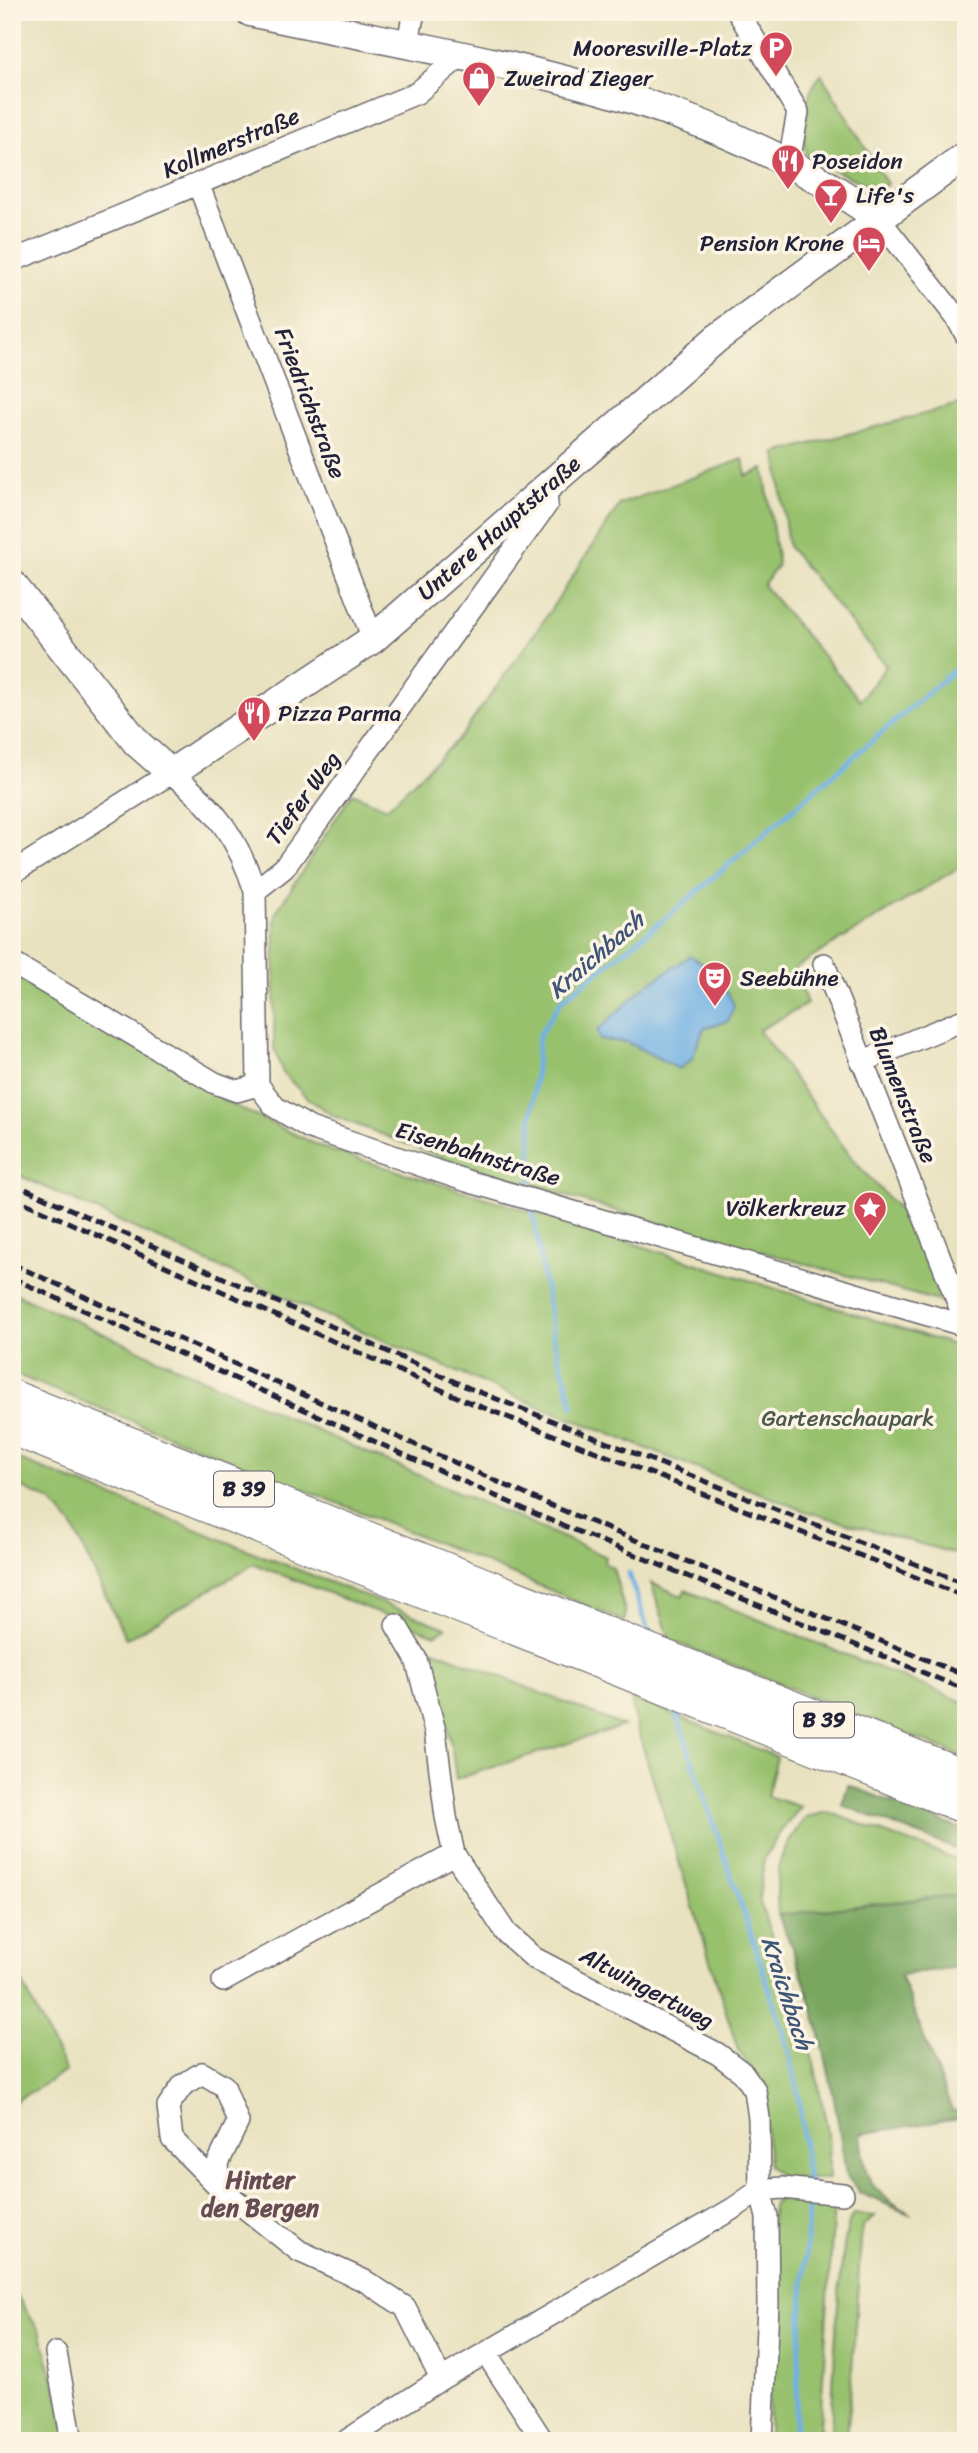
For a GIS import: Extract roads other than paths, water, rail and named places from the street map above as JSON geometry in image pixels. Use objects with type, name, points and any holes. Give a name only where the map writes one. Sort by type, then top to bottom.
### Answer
[{"type":"highway","name":"B 39","points":[[14,1404],[632,1643],[966,1776]]},
{"type":"highway","name":"B 39","points":[[14,1404],[641,1680],[966,1808]]},
{"type":"main road","points":[[250,12],[339,22],[407,46],[577,84],[683,115],[789,162],[828,183],[879,219]]},
{"type":"main road","name":"Untere Hauptstraße","points":[[171,773],[373,639],[716,339],[966,155]]},
{"type":"main road","points":[[12,583],[137,743],[171,773]]},
{"type":"street","points":[[407,46],[414,12]]},
{"type":"street","points":[[737,12],[798,112],[789,162]]},
{"type":"street","name":"Kollmerstraße","points":[[12,261],[417,93],[459,57]]},
{"type":"street","name":"Friedrichstraße","points":[[198,186],[373,639]]},
{"type":"street","points":[[879,219],[956,317],[966,335]]},
{"type":"street","name":"Tiefer Weg","points":[[256,891],[284,868],[346,785],[547,504],[546,488]]},
{"type":"street","name":"Tiefer Weg","points":[[171,773],[204,798],[228,831],[245,860],[256,891],[258,1085]]},
{"type":"street","name":"Untere Hauptstraße","points":[[12,873],[171,773]]},
{"type":"street","points":[[12,963],[215,1083],[237,1091],[258,1085]]},
{"type":"street","name":"Blumenstraße","points":[[824,964],[966,1325]]},
{"type":"street","points":[[861,1062],[966,1019]]},
{"type":"street","name":"Eisenbahnstraße","points":[[258,1085],[275,1107],[310,1128],[504,1191],[966,1325]]},
{"type":"street","name":"Altwingertweg","points":[[396,1625],[416,1659],[435,1731],[454,1854],[506,1933],[534,1958],[718,2054],[743,2073],[755,2090],[759,2118],[760,2190],[767,2217],[768,2242],[762,2441]]},
{"type":"street","points":[[223,1981],[454,1854]]},
{"type":"street","points":[[220,2188],[218,2163],[237,2122],[224,2086],[202,2074],[183,2085],[168,2106],[172,2139],[220,2188],[299,2251],[365,2281],[405,2307],[441,2379]]},
{"type":"street","points":[[346,2441],[441,2379],[734,2208],[760,2190],[782,2188],[835,2193]]},
{"type":"street","points":[[56,2353],[72,2441]]},
{"type":"street","points":[[486,2353],[543,2441]]},
{"type":"water","points":[[690,956],[716,978],[734,1006],[728,1021],[704,1028],[691,1060],[679,1069],[627,1042],[600,1040],[597,1031],[644,987]]},
{"type":"waterway","name":"Kraichbach","points":[[531,1194],[531,1120],[539,1035],[562,1000],[671,914],[966,660]]},
{"type":"waterway","name":"Kraichbach","points":[[532,1207],[554,1340],[573,1406]]},
{"type":"waterway","name":"Kraichbach","points":[[629,1574],[650,1637]]},
{"type":"waterway","name":"Kraichbach","points":[[673,1703],[785,2036],[799,2096],[808,2187]]},
{"type":"waterway","name":"Kraichbach","points":[[794,2441],[809,2197]]},
{"type":"railway","points":[[12,1183],[469,1388],[966,1584]]},
{"type":"railway","points":[[12,1197],[464,1400],[966,1597]]},
{"type":"railway","points":[[12,1264],[545,1503],[966,1676]]},
{"type":"railway","points":[[12,1278],[540,1516],[966,1690]]},
{"type":"place","name":"Mooresville-Platz","points":[[776,78]]},
{"type":"place","name":"Zweirad Zieger","points":[[479,108]]},
{"type":"place","name":"Poseidon","points":[[788,191]]},
{"type":"place","name":"Life's","points":[[831,225]]},
{"type":"place","name":"Pension Krone","points":[[869,273]]},
{"type":"place","name":"Pizza Parma","points":[[254,743]]},
{"type":"place","name":"Seebühne","points":[[715,1008]]},
{"type":"place","name":"Völkerkreuz","points":[[870,1238]]},
{"type":"district","name":"Hinter den Bergen","points":[[260,2194]]},
{"type":"park label","name":"Gartenschaupark","points":[[848,1418]]}]
